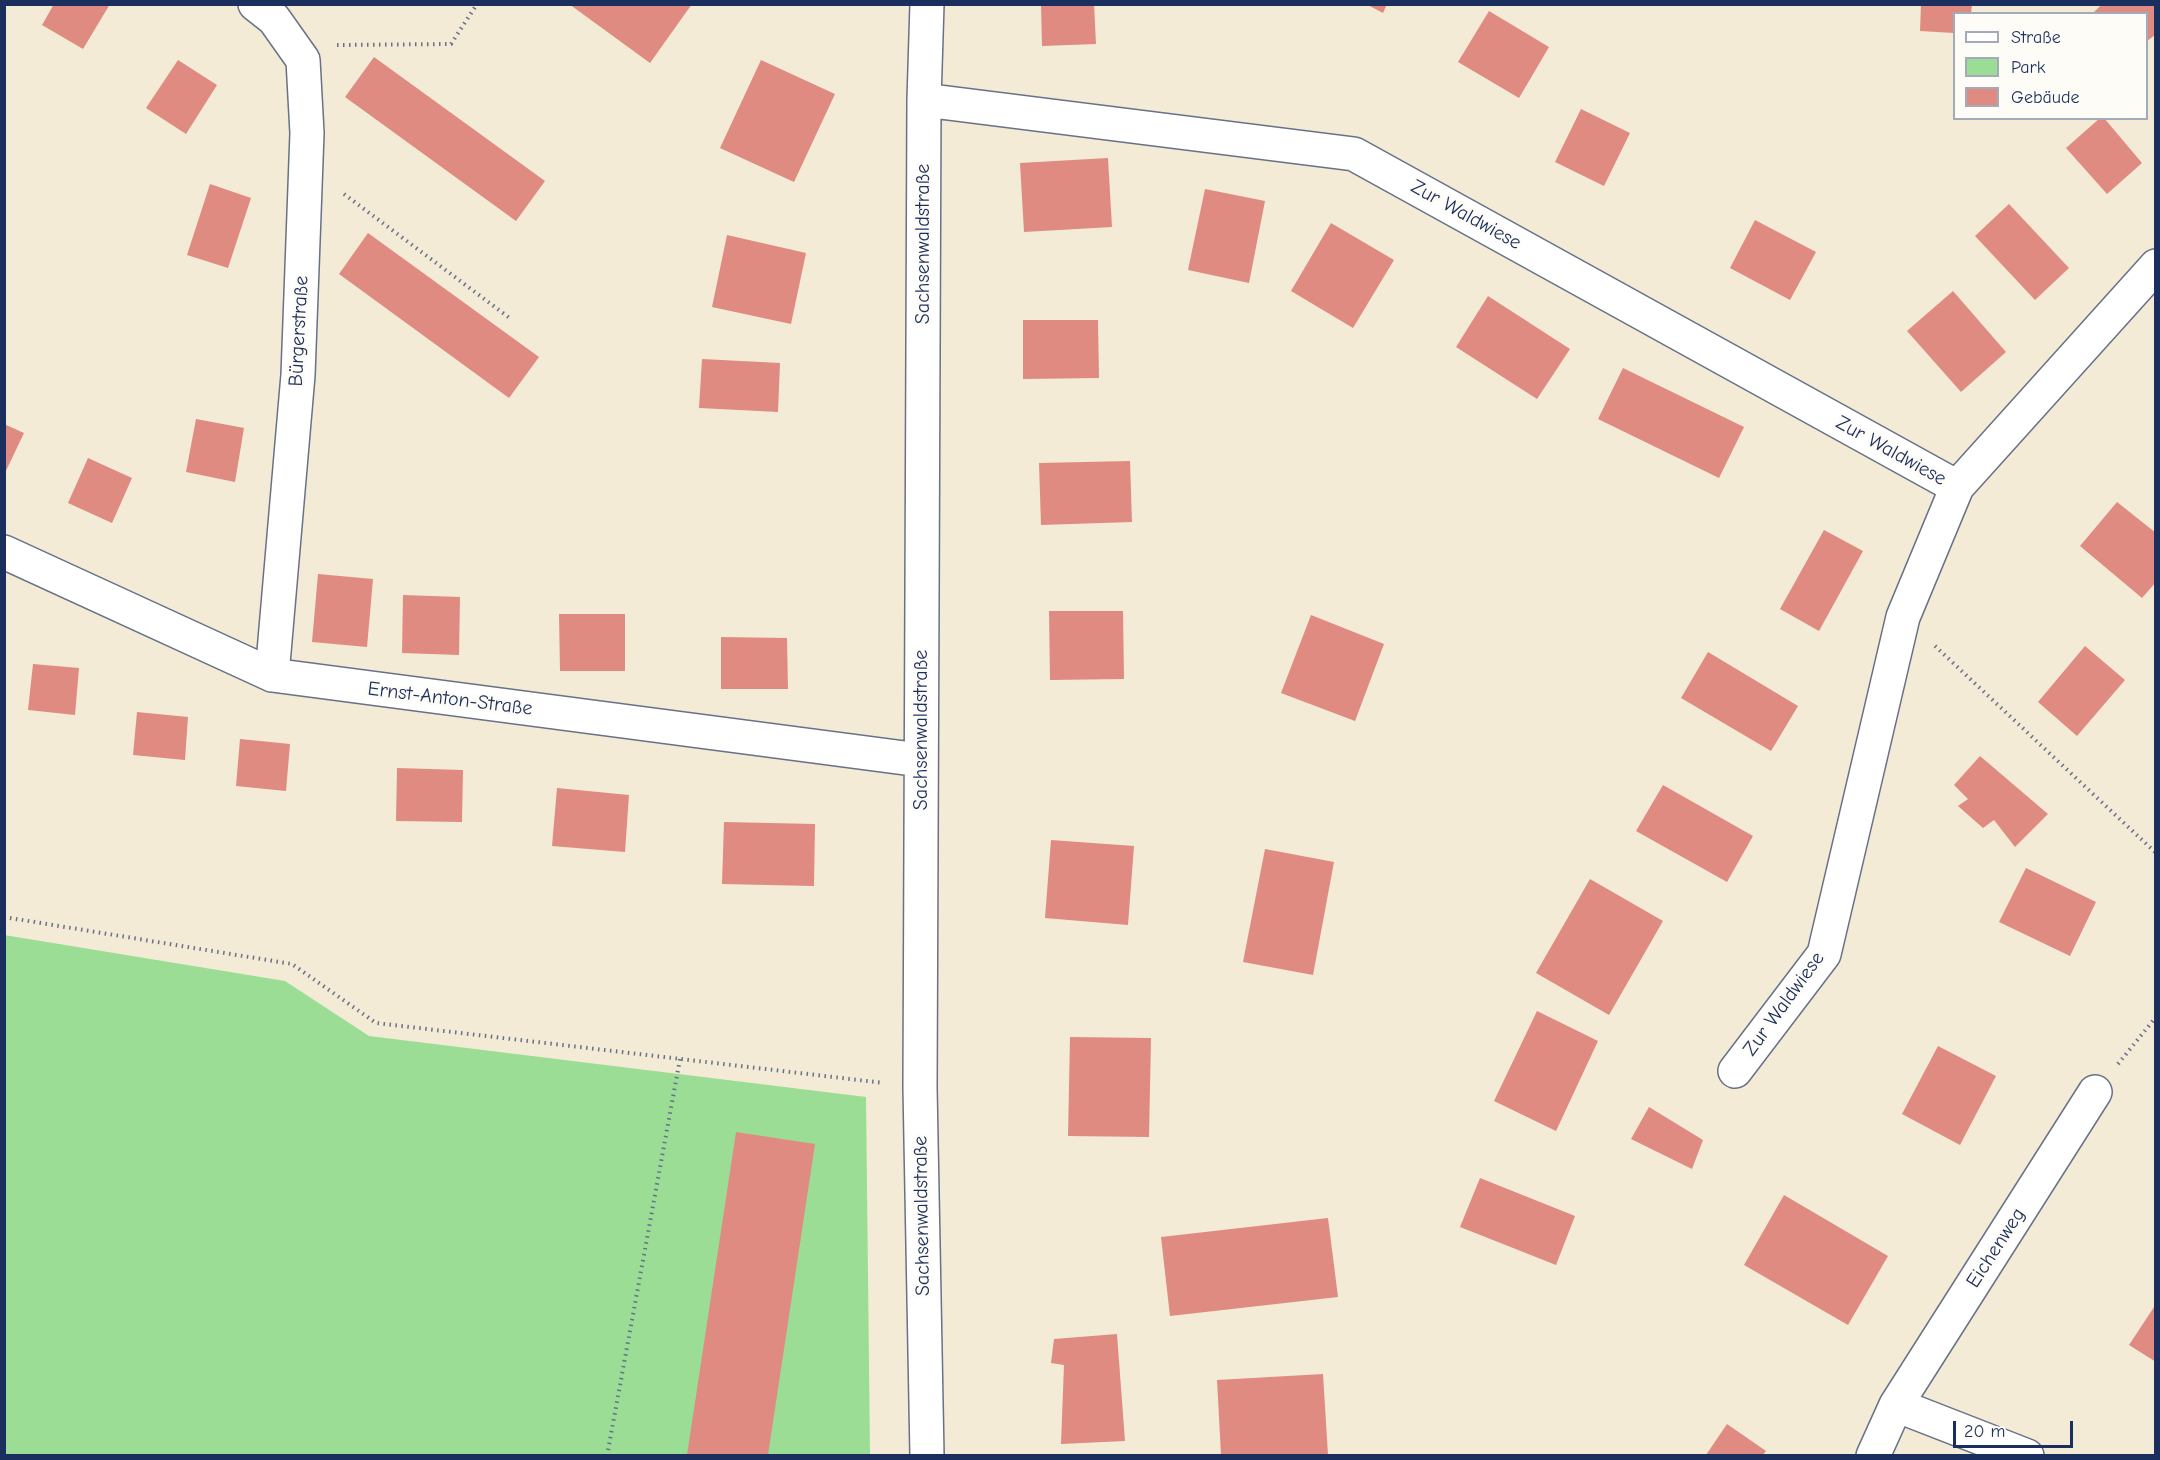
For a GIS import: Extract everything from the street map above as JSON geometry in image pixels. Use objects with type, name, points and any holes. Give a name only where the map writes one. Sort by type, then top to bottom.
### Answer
[{"type":"street","points":[[255,4],[274,19],[303,60]]},
{"type":"street","name":"Sachsenwaldstraße","points":[[927,4],[924,100],[920,760],[920,1087],[927,1455]]},
{"type":"street","name":"Bürgerstraße","points":[[272,675],[298,375],[307,133],[303,60]]},
{"type":"street","name":"Zur Waldwiese","points":[[924,100],[1354,154],[1957,487]]},
{"type":"street","name":"Zur Waldwiese","points":[[1735,1071],[1824,954],[1903,616],[1957,487],[2156,266]]},
{"type":"street","name":"Ernst-Anton-Straße","points":[[4,552],[272,675],[920,760]]},
{"type":"street","name":"Eichenweg","points":[[1873,1455],[1896,1405],[2096,1092]]},
{"type":"street","points":[[1896,1405],[2027,1455]]},
{"type":"path","points":[[303,60],[335,45],[451,44],[477,4]]},
{"type":"path","points":[[306,166],[511,319]]},
{"type":"path","points":[[1903,616],[2156,853]]},
{"type":"path","points":[[4,917],[292,964],[376,1023],[920,1087]]},
{"type":"path","points":[[2096,1092],[2156,1017]]},
{"type":"path","points":[[607,1455],[680,1059]]},
{"type":"green space","points":[[4,935],[285,981],[369,1036],[866,1097],[870,1455],[5,1455]]},
{"type":"building","points":[[54,4],[110,4],[83,49],[42,25]]},
{"type":"building","points":[[569,4],[692,4],[650,63]]},
{"type":"building","points":[[1041,4],[1094,4],[1096,44],[1042,46]]},
{"type":"building","points":[[1366,4],[1387,4],[1383,13]]},
{"type":"building","points":[[1921,4],[1972,4],[1971,12],[1953,12],[1953,33],[1920,31]]},
{"type":"building","points":[[2102,4],[2156,4],[2156,34],[2148,40],[2148,12],[2094,12]]},
{"type":"building","points":[[1489,11],[1549,47],[1519,98],[1458,62]]},
{"type":"building","points":[[374,57],[545,181],[516,221],[345,97]]},
{"type":"building","points":[[178,60],[217,85],[186,134],[146,108]]},
{"type":"building","points":[[761,60],[835,94],[794,182],[720,148]]},
{"type":"building","points":[[1581,109],[1630,133],[1604,186],[1555,162]]},
{"type":"building","points":[[2098,120],[2106,120],[2142,163],[2107,194],[2066,148]]},
{"type":"building","points":[[1108,158],[1112,227],[1024,232],[1020,163]]},
{"type":"building","points":[[210,184],[251,198],[228,268],[187,255]]},
{"type":"building","points":[[1205,189],[1265,201],[1249,283],[1188,270]]},
{"type":"building","points":[[2009,204],[2069,268],[2035,300],[1975,236]]},
{"type":"building","points":[[1755,220],[1816,252],[1790,300],[1730,268]]},
{"type":"building","points":[[1331,223],[1394,260],[1353,328],[1291,291]]},
{"type":"building","points":[[368,233],[539,357],[509,398],[339,274]]},
{"type":"building","points":[[727,235],[806,253],[791,324],[712,307]]},
{"type":"building","points":[[1953,291],[2006,352],[1961,392],[1907,331]]},
{"type":"building","points":[[1488,296],[1570,349],[1537,399],[1456,347]]},
{"type":"building","points":[[1023,320],[1098,320],[1099,378],[1023,379]]},
{"type":"building","points":[[702,359],[780,363],[778,412],[699,408]]},
{"type":"building","points":[[1623,368],[1744,427],[1719,478],[1598,419]]},
{"type":"building","points":[[196,419],[244,428],[235,482],[186,472]]},
{"type":"building","points":[[4,424],[24,433],[4,475]]},
{"type":"building","points":[[88,458],[132,478],[112,523],[68,503]]},
{"type":"building","points":[[1130,461],[1132,522],[1041,525],[1039,463]]},
{"type":"building","points":[[2117,502],[2156,533],[2156,582],[2142,598],[2080,546]]},
{"type":"building","points":[[1824,530],[1863,551],[1819,631],[1780,609]]},
{"type":"building","points":[[318,574],[373,579],[367,647],[312,642]]},
{"type":"building","points":[[403,595],[460,597],[459,655],[402,653]]},
{"type":"building","points":[[1049,611],[1123,611],[1124,679],[1050,680]]},
{"type":"building","points":[[559,614],[625,614],[625,671],[560,671]]},
{"type":"building","points":[[1311,615],[1384,644],[1355,721],[1281,693]]},
{"type":"building","points":[[721,637],[787,638],[788,689],[721,689]]},
{"type":"building","points":[[2085,646],[2125,680],[2077,736],[2038,702]]},
{"type":"building","points":[[1708,652],[1798,706],[1771,751],[1681,698]]},
{"type":"building","points":[[33,664],[79,668],[75,715],[28,710]]},
{"type":"building","points":[[137,712],[188,717],[185,760],[133,755]]},
{"type":"building","points":[[240,739],[290,744],[286,791],[236,786]]},
{"type":"building","points":[[1980,756],[2048,814],[2015,847],[1994,820],[1983,828],[1958,806],[1968,799],[1954,785]]},
{"type":"building","points":[[397,768],[463,770],[462,822],[396,821]]},
{"type":"building","points":[[1663,785],[1753,836],[1727,882],[1636,831]]},
{"type":"building","points":[[557,788],[629,795],[625,852],[552,846]]},
{"type":"building","points":[[724,822],[815,824],[814,886],[722,884]]},
{"type":"building","points":[[1051,840],[1134,846],[1128,925],[1045,918]]},
{"type":"building","points":[[1265,849],[1334,862],[1313,975],[1243,962]]},
{"type":"building","points":[[2026,868],[2096,902],[2070,956],[1999,922]]},
{"type":"building","points":[[1590,879],[1663,921],[1609,1015],[1536,973]]},
{"type":"building","points":[[1537,1011],[1598,1041],[1556,1131],[1494,1101]]},
{"type":"building","points":[[1070,1037],[1151,1038],[1149,1137],[1068,1136]]},
{"type":"building","points":[[1938,1046],[1996,1076],[1960,1145],[1902,1114]]},
{"type":"building","points":[[1649,1107],[1703,1140],[1692,1169],[1631,1139]]},
{"type":"building","points":[[736,1132],[815,1144],[768,1455],[687,1455]]},
{"type":"building","points":[[1480,1178],[1575,1216],[1556,1265],[1460,1227]]},
{"type":"building","points":[[1784,1195],[1888,1256],[1848,1325],[1744,1265]]},
{"type":"building","points":[[1328,1218],[1338,1297],[1170,1316],[1161,1237]]},
{"type":"building","points":[[2156,1304],[2156,1362],[2129,1345]]},
{"type":"building","points":[[1117,1334],[1125,1441],[1061,1444],[1064,1365],[1051,1363],[1054,1339]]},
{"type":"building","points":[[1323,1374],[1328,1455],[1221,1455],[1217,1380]]},
{"type":"building","points":[[1727,1424],[1766,1451],[1763,1455],[1706,1455]]}]
